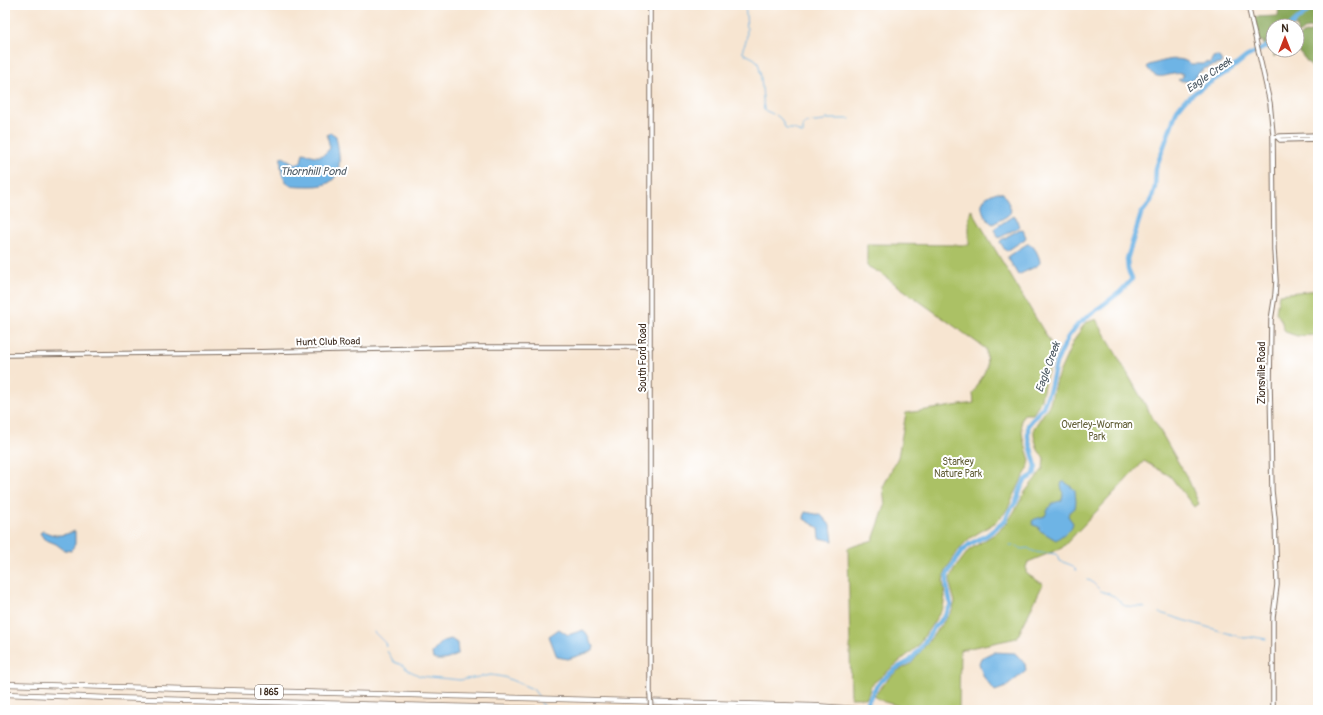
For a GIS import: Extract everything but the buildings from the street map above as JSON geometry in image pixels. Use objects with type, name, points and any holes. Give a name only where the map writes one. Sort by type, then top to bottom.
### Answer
[{"type":"highway","name":"I 865","points":[[5,684],[874,710]]},
{"type":"highway","name":"I 865","points":[[5,694],[591,710]]},
{"type":"main road","name":"South Ford Road","points":[[650,5],[651,710]]},
{"type":"main road","name":"Zionsville Road","points":[[1248,5],[1271,109],[1275,138],[1274,242],[1276,281],[1271,320],[1270,383],[1272,491],[1275,519],[1277,585],[1273,616],[1273,710]]},
{"type":"main road","points":[[1275,138],[1281,136],[1318,135]]},
{"type":"main road","points":[[1275,138],[1280,140],[1318,139]]},
{"type":"main road","name":"Hunt Club Road","points":[[5,355],[475,347],[603,346],[651,348]]},
{"type":"green space","points":[[1279,5],[1318,5],[1318,26],[1305,29],[1305,18],[1265,18],[1265,42],[1259,41],[1254,17],[1278,16]]},
{"type":"green space","points":[[1318,30],[1318,75],[1304,58],[1305,33]]},
{"type":"green space","name":"Starkey Nature Park","points":[[971,209],[1056,352],[1046,377],[1037,407],[1033,414],[1023,415],[1021,421],[1023,439],[1030,460],[1028,469],[1004,514],[996,522],[970,538],[959,549],[946,570],[943,581],[945,596],[943,608],[917,647],[871,685],[867,698],[851,698],[848,548],[873,540],[885,506],[883,487],[898,457],[906,413],[974,403],[973,394],[987,367],[986,349],[880,273],[867,266],[867,244],[969,245],[969,218]]},
{"type":"green space","points":[[1318,290],[1318,335],[1297,336],[1285,332],[1281,320],[1276,312],[1279,294]]},
{"type":"green space","name":"Overley-Worman Park","points":[[1096,319],[1189,481],[1199,504],[1194,507],[1170,476],[1144,461],[1062,548],[1028,562],[1026,573],[1043,584],[1017,638],[960,650],[959,710],[923,710],[884,702],[874,696],[888,679],[897,671],[911,664],[952,611],[955,602],[950,578],[954,570],[969,550],[996,533],[1007,523],[1025,492],[1043,469],[1044,458],[1038,450],[1034,436],[1034,428],[1050,404],[1056,380],[1073,342],[1085,323]]},
{"type":"water","points":[[1217,56],[1222,62],[1220,64],[1205,68],[1190,81],[1178,80],[1183,77],[1183,74],[1164,76],[1155,75],[1147,67],[1159,62],[1176,59],[1186,61],[1190,64],[1203,64],[1205,62],[1210,63],[1213,57]]},
{"type":"water","name":"Thornhill Pond","points":[[330,132],[336,136],[339,154],[338,170],[335,177],[330,182],[322,185],[289,185],[282,172],[281,157],[295,164],[301,162],[303,153],[318,156],[323,155],[330,148],[327,135]]},
{"type":"water","points":[[997,192],[1003,193],[1011,209],[1009,215],[993,224],[984,214],[982,204],[989,195]]},
{"type":"water","points":[[1013,216],[1016,217],[1019,227],[999,238],[994,230],[995,228]]},
{"type":"water","points":[[1020,229],[1023,230],[1026,237],[1025,239],[1007,251],[1005,250],[1000,242],[1001,240]]},
{"type":"water","points":[[1027,244],[1032,245],[1040,263],[1018,275],[1008,256]]},
{"type":"water","points":[[1062,482],[1065,482],[1075,490],[1076,502],[1075,508],[1069,513],[1068,516],[1073,523],[1071,529],[1056,540],[1039,530],[1039,527],[1033,525],[1032,521],[1045,516],[1052,504],[1061,501],[1063,495],[1061,486]]},
{"type":"water","points":[[805,512],[821,515],[831,526],[833,541],[820,538],[819,528],[804,519]]},
{"type":"water","points":[[43,531],[59,535],[75,531],[75,544],[71,551],[64,550],[56,544],[44,539],[40,533]]},
{"type":"water","points":[[559,629],[568,635],[583,630],[587,633],[590,642],[594,646],[593,651],[568,659],[557,657],[549,636]]},
{"type":"water","points":[[451,639],[457,643],[458,653],[453,657],[446,659],[433,659],[432,653],[443,641]]},
{"type":"water","points":[[993,652],[1015,653],[1025,664],[1026,671],[1006,687],[995,691],[983,676],[979,663],[981,658]]},
{"type":"waterway","points":[[745,5],[747,33],[743,53],[757,61],[761,76],[764,110],[773,114]]},
{"type":"waterway","name":"Eagle Creek","points":[[1300,18],[1315,5]]},
{"type":"waterway","name":"Eagle Creek","points":[[867,710],[869,706],[868,702],[874,690],[882,680],[897,668],[910,661],[936,625],[944,617],[951,605],[947,587],[947,575],[962,551],[1005,521],[1016,502],[1025,480],[1034,475],[1036,466],[1028,438],[1028,425],[1043,407],[1050,389],[1056,363],[1068,337],[1078,324],[1120,292],[1132,279],[1128,270],[1127,259],[1141,214],[1151,201],[1155,187],[1156,168],[1177,110],[1185,100],[1201,88],[1230,70],[1246,57],[1265,47]]},
{"type":"waterway","points":[[776,115],[781,119],[786,129],[794,129],[803,134],[803,125],[805,123],[824,121],[826,119],[850,119]]},
{"type":"waterway","points":[[1017,546],[1021,549],[1028,548],[1039,553],[1051,553],[1058,555],[1060,561],[1071,565],[1076,570]]},
{"type":"waterway","points":[[1087,580],[1091,581],[1101,591],[1114,596],[1125,606],[1145,608]]},
{"type":"waterway","points":[[1160,613],[1244,638],[1254,637],[1266,639]]},
{"type":"waterway","points":[[374,632],[386,646]]},
{"type":"waterway","points":[[387,651],[394,662],[420,676],[460,680],[491,675],[504,677],[533,689],[539,697]]},
{"type":"waterway","points":[[540,700],[543,706]]}]
